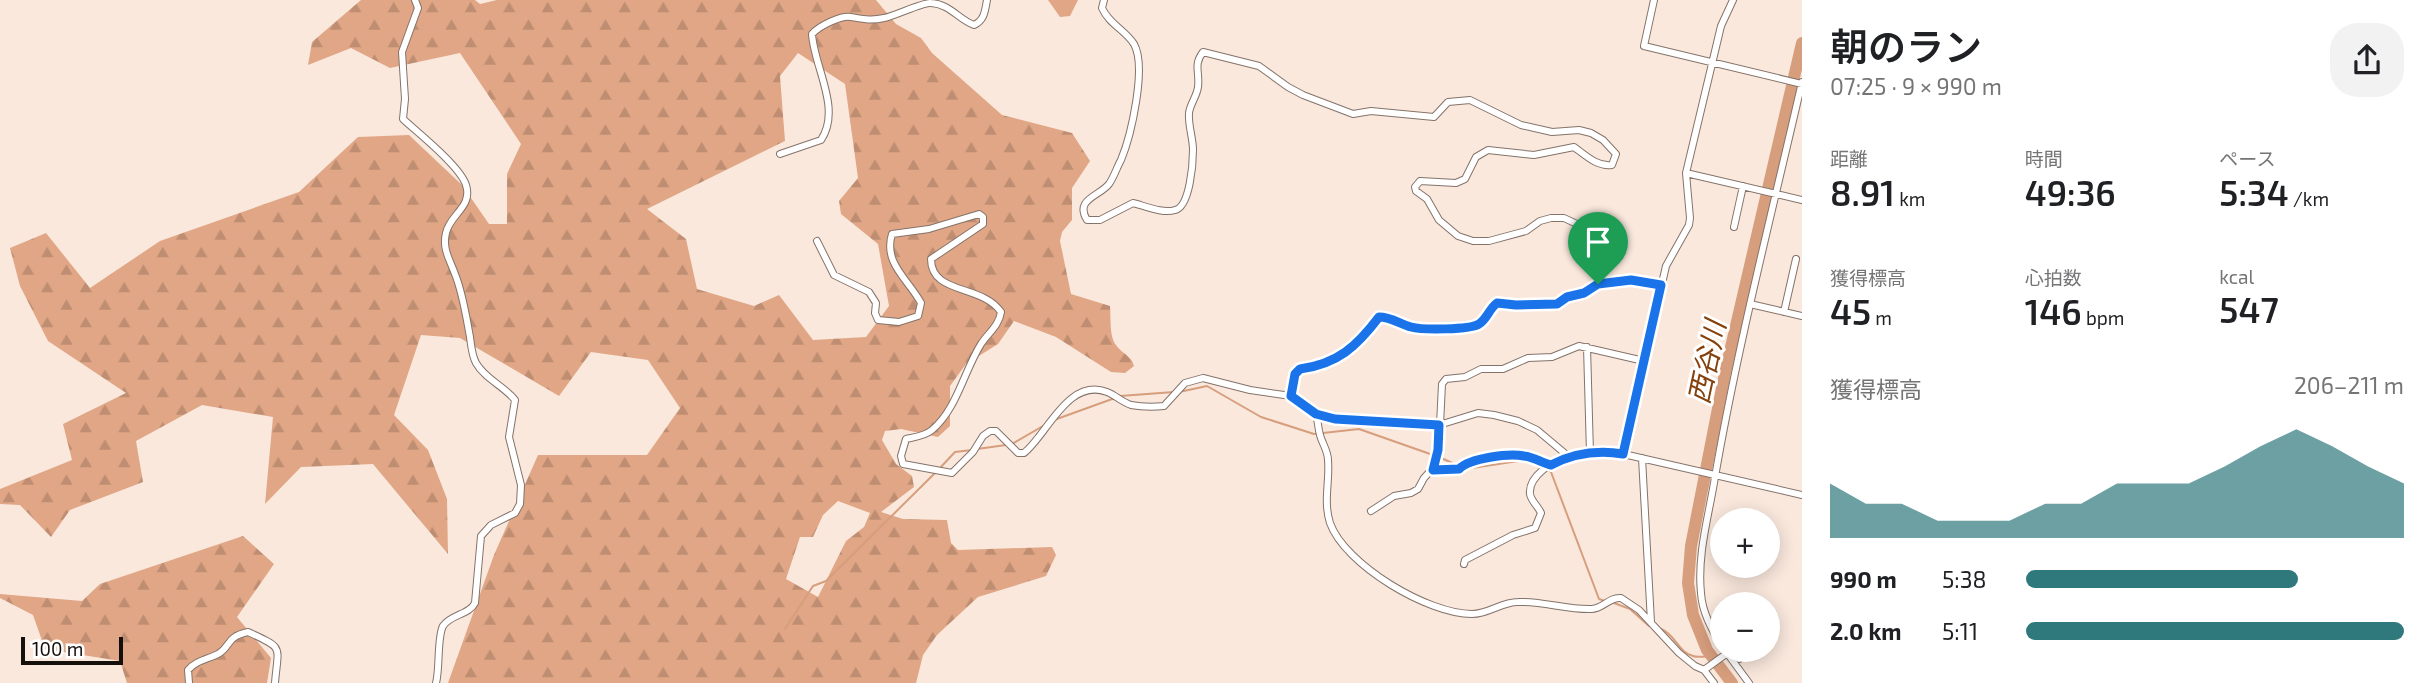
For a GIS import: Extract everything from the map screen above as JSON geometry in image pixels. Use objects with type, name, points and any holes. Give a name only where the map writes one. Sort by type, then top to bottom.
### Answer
[{"type":"street","points":[[415,0],[418,8],[402,52],[405,99],[403,119],[438,150],[463,178],[467,187],[464,207],[451,222],[446,233],[446,255],[455,273],[475,362],[515,400],[509,437],[521,485],[520,504],[515,513],[491,525],[481,536],[475,603],[472,609],[444,626],[439,638],[436,683]]},
{"type":"street","points":[[780,155],[821,140],[828,125],[828,102],[813,48],[812,34],[817,28],[849,16],[861,20],[882,19],[930,2],[955,11],[974,25],[984,16],[987,0]]},
{"type":"street","points":[[1104,0],[1102,8],[1107,19],[1132,40],[1137,49],[1137,96],[1126,147],[1108,186],[1088,198],[1084,204],[1087,220],[1100,220],[1133,204],[1155,209],[1175,210],[1180,207],[1187,196],[1193,151],[1189,112],[1198,87],[1196,65],[1203,52],[1259,66],[1303,95],[1353,114],[1371,111],[1434,117],[1448,102],[1470,100],[1521,125],[1552,132],[1579,130],[1603,140],[1616,154],[1612,165],[1608,167],[1594,162],[1574,146],[1534,155],[1488,150],[1476,157],[1465,179],[1456,183],[1420,181],[1415,187],[1439,220],[1458,236],[1473,241],[1489,241],[1525,231],[1540,221],[1551,218],[1564,218],[1594,232],[1600,245],[1598,284]]},
{"type":"street","points":[[1654,0],[1642,45],[1802,83],[1750,304],[1701,556],[1703,608],[1710,622]]},
{"type":"street","points":[[1623,454],[1666,267],[1689,225],[1686,173],[1721,26],[1733,0]]},
{"type":"street","points":[[1686,173],[1802,200]]},
{"type":"street","points":[[1734,227],[1743,186]]},
{"type":"street","points":[[817,241],[834,275],[869,292],[873,297],[878,320],[899,322],[918,316],[921,303],[891,261],[888,252],[892,234],[929,229],[979,214],[983,217],[983,223],[976,230],[931,259],[931,268],[933,275],[944,284],[961,288],[995,303],[1001,313],[1000,321],[982,343],[950,407],[934,429],[926,435],[906,439],[902,448],[902,464],[952,473],[968,459],[983,436],[990,431],[996,431],[1018,453],[1024,453],[1063,405],[1087,390],[1105,391],[1130,404],[1164,406],[1185,383],[1203,378],[1250,390],[1291,396],[1316,414],[1335,419],[1439,425],[1478,413],[1509,418],[1537,430],[1568,456]]},
{"type":"street","points":[[1784,312],[1796,259]]},
{"type":"street","points":[[1291,396],[1295,374],[1300,369],[1315,367],[1350,351],[1379,317],[1387,317],[1419,329],[1473,327],[1482,322],[1497,303],[1557,304],[1598,284],[1631,280],[1661,285]]},
{"type":"street","points":[[1750,304],[1802,316]]},
{"type":"street","points":[[1433,470],[1438,450],[1442,384],[1445,380],[1465,377],[1481,369],[1504,369],[1528,358],[1552,357],[1577,346],[1644,361]]},
{"type":"street","points":[[1587,347],[1590,453]]},
{"type":"street","points":[[1316,414],[1319,434],[1328,455],[1326,506],[1332,527],[1351,554],[1400,590],[1423,602],[1454,612],[1471,614],[1485,613],[1514,602],[1595,609],[1610,599],[1619,598],[1631,603],[1682,656],[1703,670],[1714,683]]},
{"type":"street","points":[[1464,564],[1467,558],[1513,535],[1535,528],[1541,513],[1530,497],[1531,485],[1540,472],[1568,456],[1590,453],[1623,454],[1802,495]]},
{"type":"street","points":[[1371,511],[1394,496],[1416,491],[1423,478],[1433,470],[1459,469],[1466,462],[1517,455],[1551,465]]},
{"type":"street","points":[[1642,458],[1651,622]]},
{"type":"street","points":[[189,683],[188,670],[196,662],[220,653],[231,638],[248,632],[274,644],[278,652],[275,683]]},
{"type":"street","points":[[1703,670],[1711,662]]},
{"type":"street","points":[[1733,662],[1749,683]]},
{"type":"green space","points":[[361,0],[475,0],[480,4],[497,0],[876,0],[896,24],[921,38],[932,53],[1002,115],[1072,133],[1090,161],[1072,188],[1072,220],[1062,232],[1060,241],[1071,294],[1110,306],[1114,341],[1134,366],[1125,373],[1111,372],[1056,337],[1014,321],[998,344],[966,364],[950,386],[950,426],[938,437],[901,429],[885,431],[882,440],[896,464],[912,476],[914,487],[881,512],[903,519],[947,520],[951,543],[958,550],[1052,547],[1056,555],[1046,576],[978,597],[937,635],[923,655],[916,683],[448,683],[494,555],[538,455],[647,455],[680,408],[648,360],[591,352],[559,396],[460,338],[421,335],[394,415],[428,450],[447,499],[448,554],[373,464],[301,467],[265,504],[273,417],[202,405],[136,441],[143,482],[70,510],[51,537],[20,505],[0,504],[0,489],[72,460],[63,424],[126,393],[48,341],[20,286],[10,248],[46,233],[90,288],[160,241],[299,192],[358,137],[409,135],[462,185],[489,224],[507,224],[507,174],[521,144],[460,53],[390,68],[351,48],[308,65],[312,42]],"holes":[[[798,53],[845,84],[858,178],[839,201],[841,214],[878,244],[889,306],[866,337],[813,340],[779,295],[754,306],[697,289],[686,239],[647,209],[785,141],[780,76]],[[838,501],[870,513],[864,527],[846,541],[818,597],[786,579],[800,537],[813,537],[823,515]]]},
{"type":"green space","points":[[1048,0],[1078,0],[1070,16],[1060,17]]},
{"type":"green space","points":[[243,536],[274,564],[237,617],[271,658],[267,683],[127,683],[120,661],[45,649],[33,615],[0,598],[0,594],[82,601],[100,584]]},
{"type":"waterway","name":"西谷川","points":[[1732,683],[1707,650],[1693,615],[1688,583],[1691,546],[1725,373],[1802,43]]},
{"type":"waterway","points":[[1179,392],[1207,386],[1261,417],[1314,434],[1359,429],[1433,455]]},
{"type":"waterway","points":[[1120,396],[1174,392]]},
{"type":"waterway","points":[[1054,420],[1115,398]]},
{"type":"waterway","points":[[1012,444],[1043,426]]},
{"type":"waterway","points":[[977,449],[1006,445]]},
{"type":"waterway","points":[[939,469],[955,452],[972,450]]},
{"type":"waterway","points":[[1439,457],[1459,466]]},
{"type":"waterway","points":[[1464,467],[1525,460]]},
{"type":"waterway","points":[[1546,469],[1551,472],[1599,599],[1605,601]]},
{"type":"waterway","points":[[785,629],[813,586],[826,581],[935,473]]},
{"type":"waterway","points":[[1614,603],[1630,609],[1649,626]]},
{"type":"waterway","points":[[1661,629],[1688,654],[1697,657],[1710,656]]},
{"type":"route","points":[[1631,280],[1661,285],[1623,454],[1602,452],[1568,456],[1551,465],[1521,455],[1495,457],[1466,462],[1459,469],[1433,470],[1438,450],[1439,425],[1335,419],[1316,414],[1291,396],[1295,374],[1300,369],[1315,367],[1350,351],[1379,317],[1387,317],[1419,329],[1473,327],[1482,322],[1497,303],[1557,304],[1598,284],[1631,280]]}]
